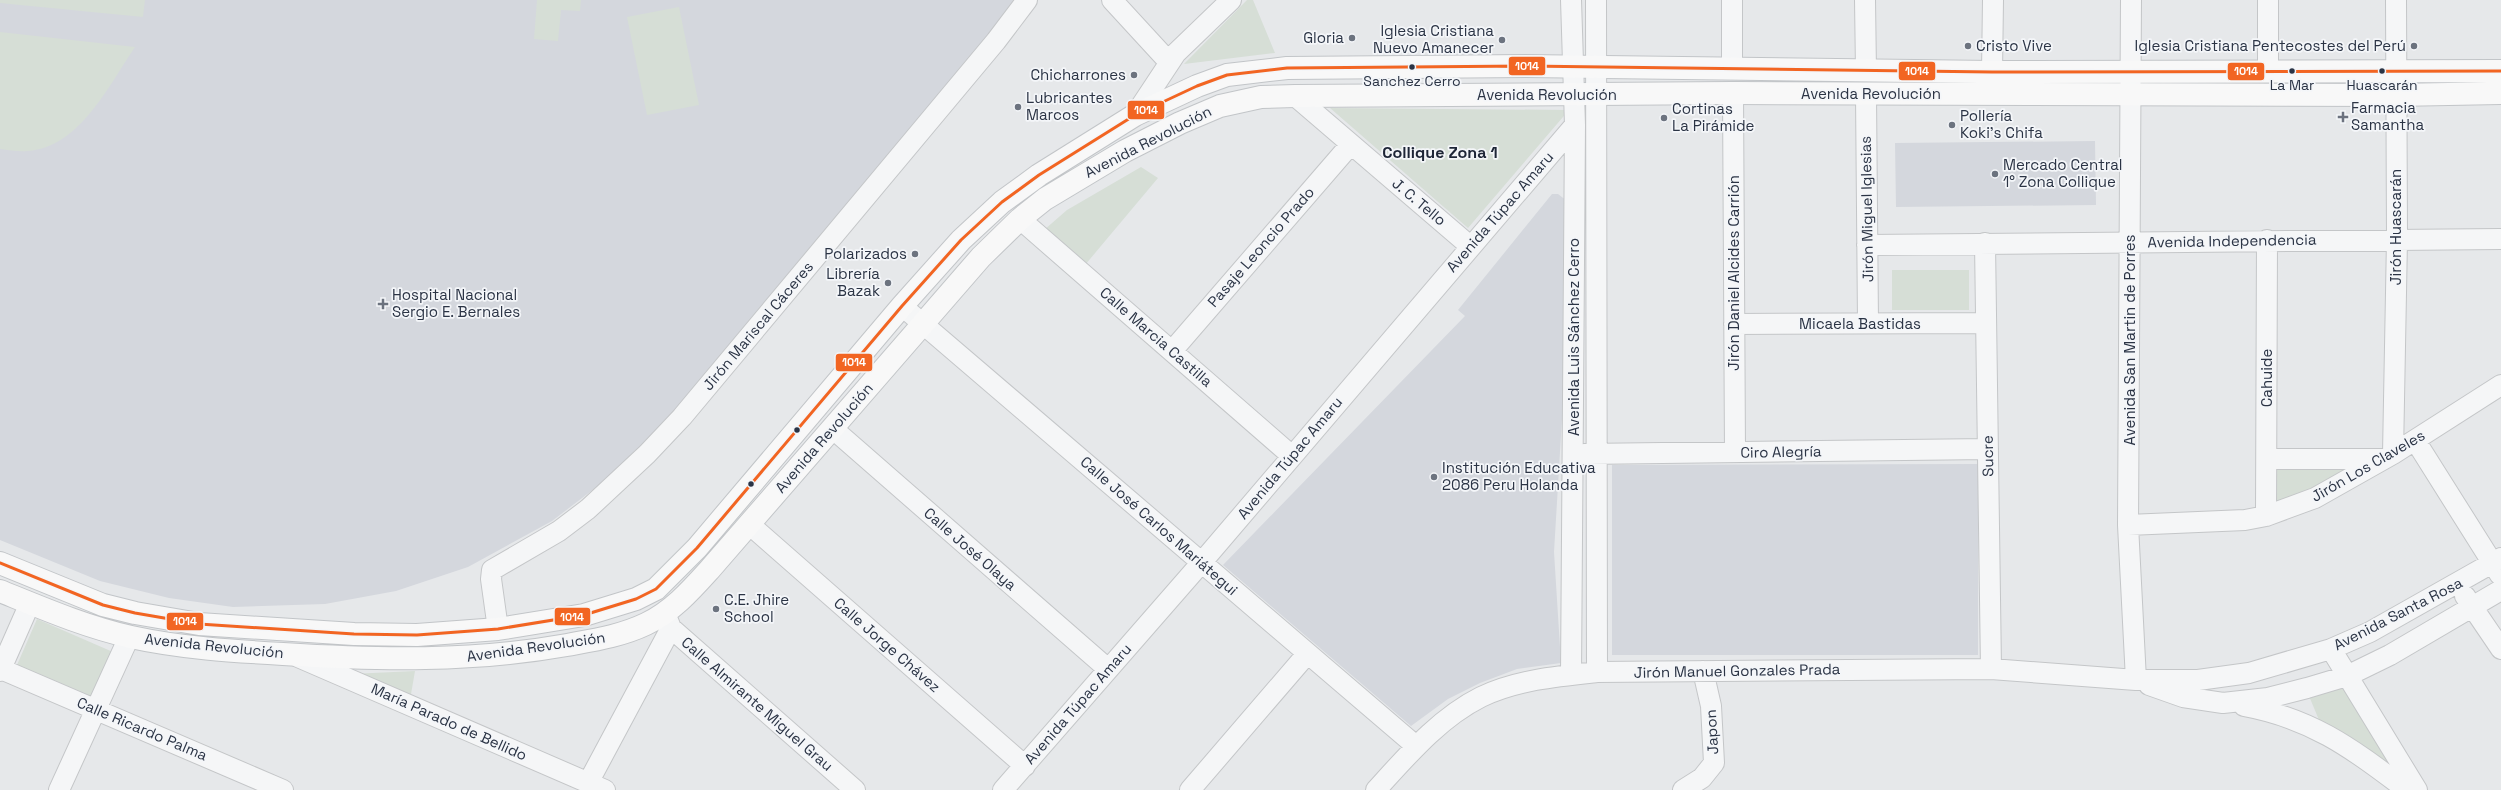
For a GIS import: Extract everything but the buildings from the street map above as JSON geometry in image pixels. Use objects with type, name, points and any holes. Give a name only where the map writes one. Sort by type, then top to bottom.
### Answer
[{"type":"main road","name":"Avenida Revolución","points":[[0,563],[104,605],[135,613],[199,624],[370,634],[416,635],[498,629],[543,623],[610,609],[636,599],[656,588],[676,571],[712,531],[902,306],[961,240],[1002,202],[1039,175],[1135,115],[1197,86],[1227,75],[1257,70],[1294,68],[1574,67],[1992,72],[2501,71]]},
{"type":"main road","name":"Avenida Revolución","points":[[0,591],[65,617],[129,636],[209,649],[294,655],[426,659],[507,654],[620,634],[646,624],[668,621],[686,595],[981,256],[1020,218],[1044,199],[1083,175],[1180,123],[1240,100],[1295,96],[1733,93],[1866,95],[2396,95],[2501,93]]},
{"type":"street","name":"Jirón Mariscal Cáceres","points":[[498,629],[490,580],[492,570],[559,530],[588,509],[618,484],[682,417],[991,47],[1027,0]]},
{"type":"street","points":[[1112,0],[1169,62]]},
{"type":"street","points":[[1135,115],[1169,62],[1230,0]]},
{"type":"street","name":"Avenida Luis Sánchez Cerro","points":[[1571,0],[1575,125],[1571,675]]},
{"type":"street","name":"Avenida Luis Sánchez Cerro","points":[[1596,0],[1598,95],[1597,672]]},
{"type":"street","points":[[1732,0],[1732,68]]},
{"type":"street","points":[[1865,0],[1866,71]]},
{"type":"street","points":[[1992,72],[1993,0]]},
{"type":"street","name":"Avenida San Martin de Porres","points":[[2131,0],[2132,71],[2128,525],[2136,680]]},
{"type":"street","points":[[2268,0],[2268,71]]},
{"type":"street","name":"Jirón Huascarán","points":[[2388,456],[2397,239],[2396,0]]},
{"type":"street","name":"Jirón Daniel Alcides Carrión","points":[[1733,93],[1735,452]]},
{"type":"street","name":"Jirón Miguel Iglesias","points":[[1866,95],[1868,324]]},
{"type":"street","name":"J. C. Tello","points":[[1295,96],[1470,246]]},
{"type":"street","name":"Avenida Túpac Amaru","points":[[1003,790],[1202,562],[1470,246],[1575,125]]},
{"type":"street","name":"Pasaje Leoncio Prado","points":[[1172,351],[1351,144]]},
{"type":"street","name":"Calle Marcia Castilla","points":[[1020,218],[1292,456]]},
{"type":"street","name":"Avenida Independencia","points":[[1867,245],[2267,240],[2501,239]]},
{"type":"street","name":"Cahuide","points":[[2266,516],[2267,240]]},
{"type":"street","name":"Sucre","points":[[1985,244],[1992,669]]},
{"type":"street","name":"Calle José Carlos Mariátegui","points":[[902,306],[1416,746]]},
{"type":"street","name":"Micaela Bastidas","points":[[1734,324],[1986,323]]},
{"type":"street","name":"Jirón Los Claveles","points":[[2128,525],[2245,520],[2266,516],[2314,498],[2415,440],[2501,385]]},
{"type":"street","name":"Calle José Olaya","points":[[832,428],[1108,669]]},
{"type":"street","points":[[2415,440],[2498,566]]},
{"type":"street","name":"Ciro Alegría","points":[[1573,454],[1988,449]]},
{"type":"street","points":[[2266,459],[2388,456]]},
{"type":"street","name":"Calle Jorge Chávez","points":[[749,524],[1025,766]]},
{"type":"street","name":"Avenida Santa Rosa","points":[[2136,680],[2198,680],[2248,673],[2287,663],[2331,649],[2370,632],[2457,585],[2498,566]]},
{"type":"street","points":[[2457,585],[2501,649]]},
{"type":"street","name":"Avenida Santa Rosa","points":[[2136,680],[2183,697],[2223,703],[2268,698],[2347,676],[2390,655],[2501,590]]},
{"type":"street","points":[[1,670],[30,603]]},
{"type":"street","points":[[596,786],[668,621]]},
{"type":"street","name":"Calle Almirante Miguel Grau","points":[[668,621],[855,790]]},
{"type":"street","points":[[59,790],[129,636]]},
{"type":"street","points":[[2331,649],[2417,790]]},
{"type":"street","points":[[1190,790],[1307,654]]},
{"type":"street","name":"María Parado de Bellido","points":[[294,655],[596,786]]},
{"type":"street","points":[[2287,663],[2310,724]]},
{"type":"street","name":"Jirón Manuel Gonzales Prada","points":[[1376,790],[1416,746],[1461,709],[1482,697],[1518,685],[1571,675],[1597,672],[1992,669],[2136,680]]},
{"type":"street","name":"Calle Ricardo Palma","points":[[1,670],[96,709],[283,790]]},
{"type":"street","name":"Japon","points":[[1688,788],[1702,778],[1714,763],[1711,706],[1703,671]]},
{"type":"street","points":[[2223,703],[2273,711],[2310,724],[2343,742],[2407,790]]},
{"type":"shaded area","name":"Hospital Nacional Sergio E. Bernales","points":[[0,0],[1020,0],[681,406],[620,469],[552,521],[468,567],[396,591],[325,604],[233,607],[169,598],[100,581],[0,540]]},
{"type":"shaded area","points":[[0,0],[145,0],[143,17],[0,3]]},
{"type":"shaded area","points":[[537,0],[581,0],[580,11],[561,10],[558,41],[534,39]]},
{"type":"shaded area","points":[[1247,0],[1253,0],[1275,53],[1184,64]]},
{"type":"shaded area","points":[[679,7],[699,105],[647,115],[627,17]]},
{"type":"shaded area","points":[[0,32],[135,47],[103,96],[78,126],[63,138],[46,147],[28,151],[14,151],[0,149]]},
{"type":"shaded area","points":[[1330,108],[1569,110],[1468,228]]},
{"type":"shaded area","name":"Mercado Central 1° Zona Collique","points":[[2095,141],[2096,205],[1896,207],[1895,143]]},
{"type":"shaded area","points":[[1141,167],[1158,178],[1085,265],[1044,230],[1067,210]]},
{"type":"shaded area","name":"Institución Educativa 2086 Peru Holanda","points":[[1552,194],[1558,194],[1567,201],[1563,402],[1554,552],[1561,663],[1517,669],[1480,683],[1448,699],[1411,726],[1223,565],[1465,316],[1458,310]]},
{"type":"shaded area","points":[[1892,270],[1969,270],[1969,310],[1892,310]]},
{"type":"shaded area","points":[[1978,464],[1978,655],[1612,655],[1612,465]]},
{"type":"shaded area","points":[[2275,466],[2353,468],[2276,507]]},
{"type":"shaded area","points":[[37,619],[113,652],[93,697],[17,665]]},
{"type":"shaded area","points":[[415,671],[410,700],[351,674]]},
{"type":"shaded area","points":[[2345,685],[2406,780],[2358,742],[2319,720],[2309,696]]},
{"type":"transit line","name":"1014","points":[[0,563],[103,605],[135,613],[199,624],[354,634],[417,635],[498,629],[584,615],[636,599],[656,589],[697,548],[902,306],[961,240],[1002,202],[1039,175],[1135,115],[1197,86],[1227,75],[1287,68],[1526,66],[1992,72],[2501,71]]},
{"type":"place","name":"Gloria","points":[[1352,38]]},
{"type":"place","name":"Iglesia Cristiana Nuevo Amanecer","points":[[1502,40]]},
{"type":"place","name":"Cristo Vive","points":[[1968,46]]},
{"type":"place","name":"Iglesia Cristiana Pentecostes del Perú","points":[[2414,46]]},
{"type":"place","name":"Sanchez Cerro","points":[[1412,67]]},
{"type":"place","name":"La Mar","points":[[2292,71]]},
{"type":"place","name":"Huascarán","points":[[2382,71]]},
{"type":"place","name":"Chicharrones","points":[[1134,75]]},
{"type":"place","name":"Lubricantes Marcos","points":[[1018,107]]},
{"type":"place","name":"Farmacia Samantha","points":[[2343,117]]},
{"type":"place","name":"Cortinas La Pirámide","points":[[1664,118]]},
{"type":"place","name":"Pollería Koki's Chifa","points":[[1952,125]]},
{"type":"place","name":"Mercado Central 1° Zona Collique","points":[[1995,174]]},
{"type":"place","name":"Polarizados","points":[[915,254]]},
{"type":"place","name":"Librería Bazak","points":[[888,283]]},
{"type":"place","name":"Hospital Nacional Sergio E. Bernales","points":[[383,304]]},
{"type":"place","name":"Institución Educativa 2086 Peru Holanda","points":[[1434,477]]},
{"type":"place","name":"C.E. Jhire School","points":[[716,609]]},
{"type":"district","name":"Collique Zona 1","points":[[1440,152]]}]
